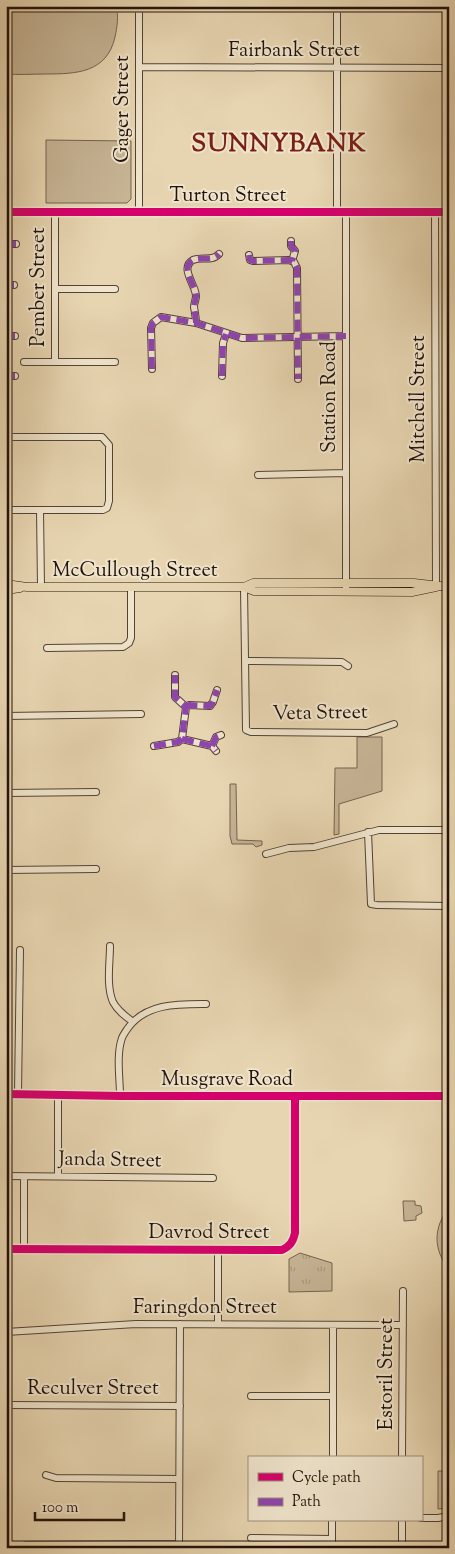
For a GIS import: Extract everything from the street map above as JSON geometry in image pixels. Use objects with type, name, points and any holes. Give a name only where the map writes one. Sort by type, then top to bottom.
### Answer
[{"type":"main road","name":"McCullough Street","points":[[244,587],[253,583],[346,582],[414,583],[449,587]]},
{"type":"main road","name":"McCullough Street","points":[[6,584],[27,587],[244,587],[254,591],[346,592],[412,592],[436,587]]},
{"type":"main road","name":"McCullough Street","points":[[6,590],[27,587]]},
{"type":"street","name":"Gager Street","points":[[139,6],[139,212]]},
{"type":"street","points":[[337,6],[337,212]]},
{"type":"street","name":"Fairbank Street","points":[[139,67],[449,68]]},
{"type":"street","name":"Turton Street","points":[[6,212],[449,212]]},
{"type":"street","name":"Pember Street","points":[[54,212],[55,362]]},
{"type":"street","name":"Station Road","points":[[346,212],[346,592]]},
{"type":"street","name":"Mitchell Street","points":[[435,212],[436,587]]},
{"type":"street","points":[[291,241],[291,246],[295,251],[292,261]]},
{"type":"street","points":[[6,244],[16,244]]},
{"type":"street","points":[[196,323],[194,308],[196,294],[188,275],[188,267],[191,261],[198,258],[213,258],[219,254]]},
{"type":"street","points":[[249,255],[250,260],[253,261],[282,259],[292,261],[297,268],[298,379]]},
{"type":"street","points":[[6,285],[14,285]]},
{"type":"street","points":[[55,289],[115,289]]},
{"type":"street","points":[[152,369],[151,328],[160,317],[196,323],[242,338],[346,336]]},
{"type":"street","points":[[222,376],[223,343],[226,334]]},
{"type":"street","points":[[6,336],[15,336]]},
{"type":"street","points":[[24,362],[115,362]]},
{"type":"street","points":[[6,376],[15,376]]},
{"type":"street","points":[[6,438],[102,437],[107,440],[109,445],[110,501],[107,508],[103,510],[6,510]]},
{"type":"street","points":[[258,475],[346,473]]},
{"type":"street","points":[[40,510],[41,587]]},
{"type":"street","points":[[47,648],[123,647],[129,643],[131,638],[131,587]]},
{"type":"street","points":[[244,587],[245,661],[342,662],[348,666]]},
{"type":"street","name":"Veta Street","points":[[245,661],[246,730],[252,732],[367,733],[394,724]]},
{"type":"street","points":[[175,675],[175,697],[186,707]]},
{"type":"street","points":[[186,707],[189,705],[210,706],[217,690]]},
{"type":"street","points":[[182,739],[186,707]]},
{"type":"street","points":[[6,716],[141,714]]},
{"type":"street","points":[[154,746],[178,742],[182,739],[214,749],[216,737],[221,735]]},
{"type":"street","points":[[6,793],[96,792]]},
{"type":"street","points":[[266,854],[289,848],[314,848],[379,830],[449,830]]},
{"type":"street","points":[[368,832],[371,904],[449,906]]},
{"type":"street","points":[[6,870],[96,869]]},
{"type":"street","points":[[110,946],[110,981],[113,1001],[123,1014],[133,1022]]},
{"type":"street","points":[[18,1094],[20,950]]},
{"type":"street","points":[[120,1096],[122,1037],[133,1022],[141,1015],[161,1007],[181,1004],[206,1004]]},
{"type":"street","name":"Musgrave Road","points":[[6,1094],[449,1096]]},
{"type":"street","points":[[58,1094],[58,1176]]},
{"type":"street","name":"Davrod Street","points":[[6,1249],[282,1250],[289,1246],[296,1233],[295,1096]]},
{"type":"street","name":"Janda Street","points":[[6,1176],[213,1178]]},
{"type":"street","points":[[24,1177],[24,1249]]},
{"type":"street","points":[[218,1250],[218,1324]]},
{"type":"street","name":"Estoril Street","points":[[402,1456],[403,1291]]},
{"type":"street","name":"Faringdon Street","points":[[6,1332],[136,1324],[403,1325]]},
{"type":"street","points":[[26,1545],[179,1546],[180,1324]]},
{"type":"street","points":[[333,1456],[334,1325]]},
{"type":"street","points":[[251,1396],[333,1396]]},
{"type":"street","name":"Reculver Street","points":[[6,1405],[180,1406]]},
{"type":"street","points":[[46,1475],[56,1478],[179,1479]]},
{"type":"street","points":[[422,1518],[449,1516]]},
{"type":"street","points":[[332,1522],[332,1548]]},
{"type":"street","points":[[402,1522],[402,1548]]},
{"type":"street","points":[[250,1538],[332,1539]]},
{"type":"green space","points":[[6,6],[116,6],[117,26],[111,49],[98,65],[79,72],[6,74]]},
{"type":"green space","points":[[46,140],[131,141],[131,199],[127,203],[46,203]]},
{"type":"green space","points":[[357,737],[382,737],[382,791],[339,804],[339,834],[334,835],[335,768],[357,768]]},
{"type":"green space","points":[[230,784],[236,784],[237,840],[262,841],[262,845],[256,847],[253,844],[232,844],[230,836]]},
{"type":"green space","points":[[403,1201],[415,1201],[415,1205],[421,1206],[422,1213],[416,1216],[416,1220],[404,1221]]},
{"type":"green space","points":[[449,1208],[449,1269],[440,1254],[437,1238],[440,1223]]},
{"type":"green space","points":[[300,1253],[332,1263],[332,1291],[289,1292],[289,1259]]},
{"type":"green space","points":[[438,1471],[449,1471],[448,1508],[438,1509]]},
{"type":"marked path","points":[[291,241],[291,246],[295,251],[292,261]]},
{"type":"marked path","points":[[6,244],[16,244]]},
{"type":"marked path","points":[[196,323],[194,307],[196,296],[189,277],[189,263],[200,258],[213,258],[219,254]]},
{"type":"marked path","points":[[249,255],[250,260],[253,261],[289,260],[294,262],[297,268],[298,379]]},
{"type":"marked path","points":[[6,285],[14,285]]},
{"type":"marked path","points":[[152,369],[151,328],[153,323],[161,317],[196,323],[242,338],[346,336]]},
{"type":"marked path","points":[[222,376],[223,343],[226,334]]},
{"type":"marked path","points":[[6,336],[15,336]]},
{"type":"marked path","points":[[6,376],[15,376]]},
{"type":"marked path","points":[[154,746],[178,742],[182,739],[186,707],[175,697],[175,675]]},
{"type":"marked path","points":[[186,707],[189,705],[210,706],[217,690]]},
{"type":"marked path","points":[[212,746],[216,737],[221,735]]},
{"type":"marked path","points":[[182,739],[212,746],[216,751]]},
{"type":"cycle path","points":[[6,212],[449,212]]},
{"type":"cycle path","points":[[6,1094],[449,1096]]},
{"type":"cycle path","points":[[6,1249],[282,1250],[291,1243],[295,1233],[295,1096]]},
{"type":"district","name":"SUNNYBANK","points":[[279,145]]}]
